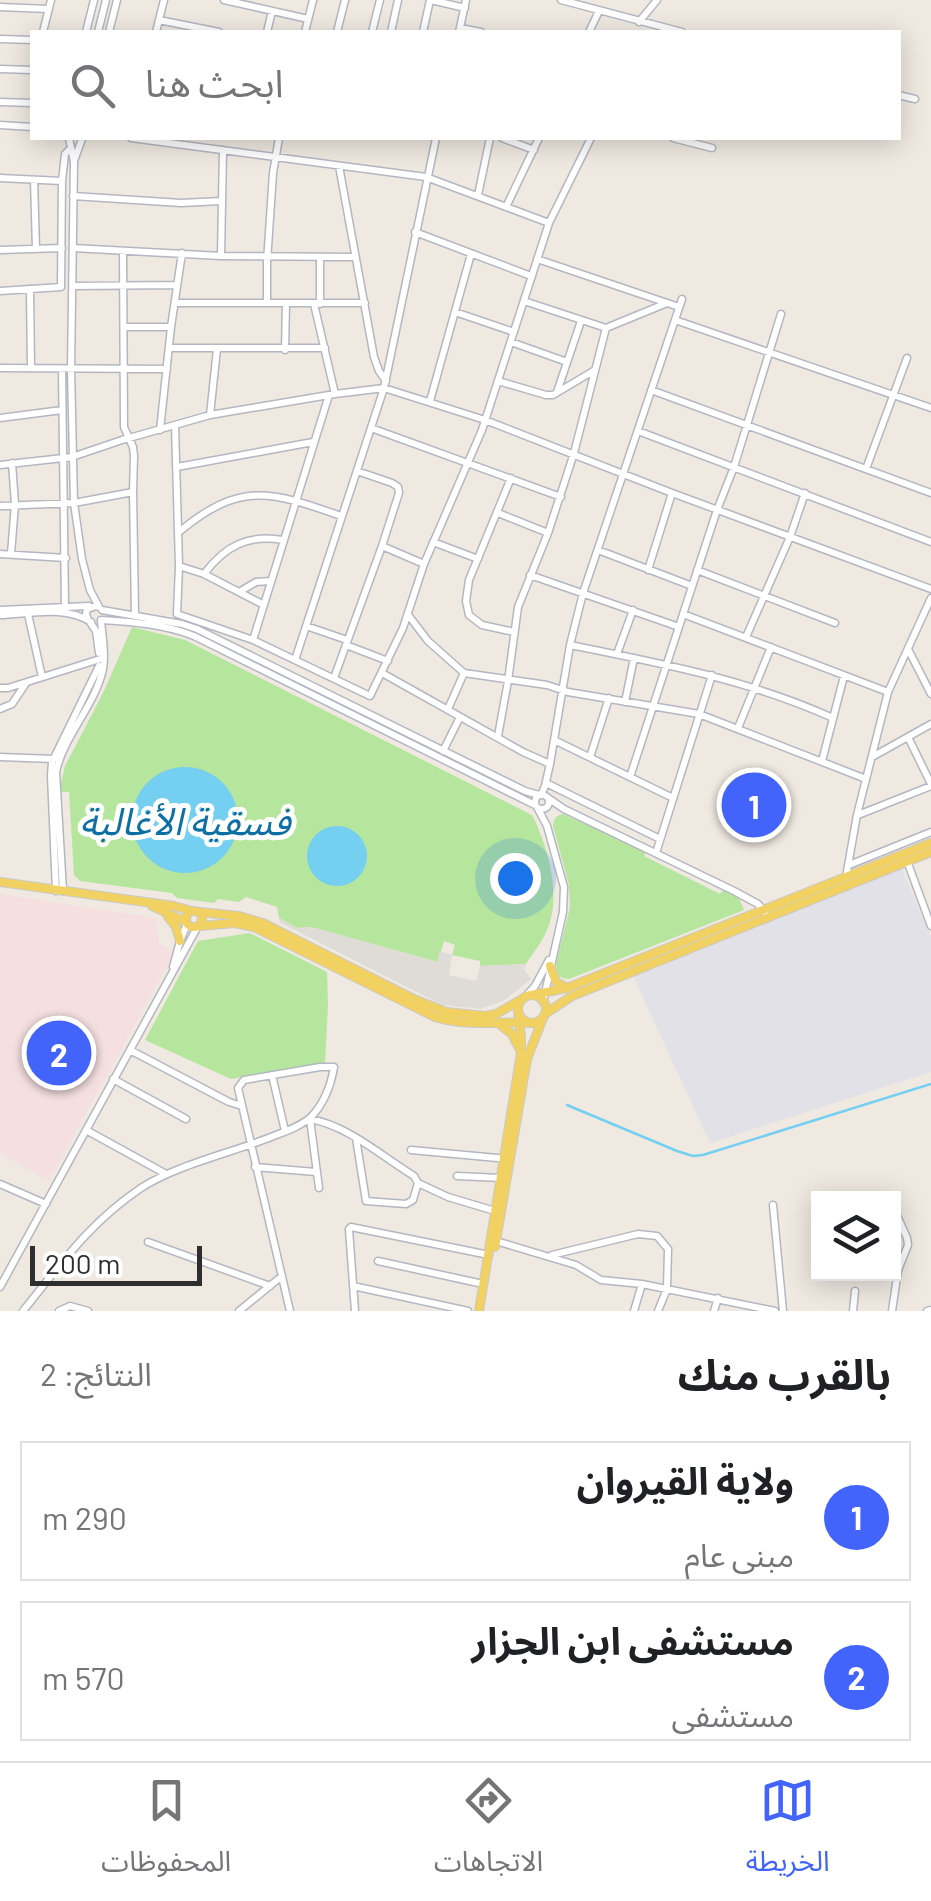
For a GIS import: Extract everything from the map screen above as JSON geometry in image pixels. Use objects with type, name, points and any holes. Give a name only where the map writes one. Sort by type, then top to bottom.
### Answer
[{"type":"main road","points":[[836,886],[846,878],[931,843]]},
{"type":"main road","points":[[148,904],[198,926],[235,923],[254,927],[435,1017],[472,1024],[531,1023],[572,996],[766,914],[931,852]]},
{"type":"main road","points":[[0,882],[239,916],[279,926],[416,1000],[446,1012],[485,1016],[526,997],[543,997],[766,914]]},
{"type":"main road","points":[[161,911],[173,922],[180,941]]},
{"type":"main road","points":[[187,923],[188,914],[195,911]]},
{"type":"main road","points":[[195,911],[202,919],[198,926]]},
{"type":"main road","points":[[550,966],[556,982],[568,988]]},
{"type":"main road","points":[[481,1311],[496,1241],[521,1053],[518,1012],[526,997]]},
{"type":"main road","points":[[507,1159],[527,1059],[544,1016],[543,997]]},
{"type":"main road","points":[[518,1012],[522,1020],[531,1023]]},
{"type":"main road","points":[[498,1024],[512,1034],[521,1053]]},
{"type":"main road","points":[[481,1311],[495,1212],[504,1178]]},
{"type":"street","points":[[43,30],[50,0]]},
{"type":"street","points":[[86,30],[94,0]]},
{"type":"street","points":[[98,30],[106,0]]},
{"type":"street","points":[[110,30],[117,0]]},
{"type":"street","points":[[156,30],[164,0]]},
{"type":"street","points":[[224,0],[308,19]]},
{"type":"street","points":[[268,30],[280,0]]},
{"type":"street","points":[[305,30],[313,0]]},
{"type":"street","points":[[338,30],[346,0]]},
{"type":"street","points":[[372,30],[380,0]]},
{"type":"street","points":[[391,30],[398,0]]},
{"type":"street","points":[[423,30],[430,0],[465,4],[459,30]]},
{"type":"street","points":[[561,0],[642,26],[669,30]]},
{"type":"street","points":[[642,26],[657,0]]},
{"type":"street","points":[[0,8],[48,10]]},
{"type":"street","points":[[589,30],[599,10]]},
{"type":"street","points":[[159,20],[209,30]]},
{"type":"street","points":[[0,39],[30,40]]},
{"type":"street","points":[[0,69],[30,70]]},
{"type":"street","points":[[901,96],[915,100]]},
{"type":"street","points":[[0,102],[30,102]]},
{"type":"street","points":[[0,125],[30,127]]},
{"type":"street","points":[[66,608],[64,502],[74,162],[70,140]]},
{"type":"street","points":[[74,162],[82,140]]},
{"type":"street","points":[[146,140],[426,178],[549,223]]},
{"type":"street","points":[[268,302],[268,255],[279,140]]},
{"type":"street","points":[[295,660],[385,385],[436,140]]},
{"type":"street","points":[[478,195],[490,140]]},
{"type":"street","points":[[507,140],[534,150]]},
{"type":"street","points":[[506,207],[539,140]]},
{"type":"street","points":[[0,613],[94,606],[176,622],[252,640],[370,696],[408,615],[424,564],[486,420],[549,223],[590,140]]},
{"type":"street","points":[[680,140],[712,148]]},
{"type":"street","points":[[0,291],[62,287],[62,181],[65,154],[72,147]]},
{"type":"street","points":[[221,256],[222,150]]},
{"type":"street","points":[[339,166],[374,356],[385,385]]},
{"type":"street","points":[[0,178],[62,181]]},
{"type":"street","points":[[34,180],[36,249]]},
{"type":"street","points":[[73,196],[181,203],[221,201]]},
{"type":"street","points":[[415,232],[531,276]]},
{"type":"street","points":[[0,250],[62,248]]},
{"type":"street","points":[[73,248],[355,258]]},
{"type":"street","points":[[124,251],[124,427],[134,452],[135,616]]},
{"type":"street","points":[[160,430],[182,253]]},
{"type":"street","points":[[430,402],[472,254]]},
{"type":"street","points":[[252,640],[332,394],[317,304],[320,257]]},
{"type":"street","points":[[537,258],[667,303],[680,303],[583,593],[570,645],[545,800],[547,826],[564,887],[563,912],[543,997]]},
{"type":"street","points":[[72,286],[177,285]]},
{"type":"street","points":[[30,289],[32,368]]},
{"type":"street","points":[[524,301],[606,328],[667,303]]},
{"type":"street","points":[[174,303],[365,303]]},
{"type":"street","points":[[285,350],[286,304]]},
{"type":"street","points":[[455,312],[514,332]]},
{"type":"street","points":[[630,777],[781,314]]},
{"type":"street","points":[[675,320],[931,408]]},
{"type":"street","points":[[557,393],[581,321]]},
{"type":"street","points":[[124,328],[171,327]]},
{"type":"street","points":[[498,736],[518,608],[561,497],[606,328]]},
{"type":"street","points":[[510,342],[568,362]]},
{"type":"street","points":[[169,348],[325,348]]},
{"type":"street","points":[[210,415],[217,349]]},
{"type":"street","points":[[866,469],[907,358]]},
{"type":"street","points":[[0,368],[167,369]]},
{"type":"street","points":[[0,613],[58,612],[96,623],[103,615],[90,590],[82,559],[67,458],[62,410],[67,369]]},
{"type":"street","points":[[498,381],[546,395],[557,393],[596,370]]},
{"type":"street","points":[[0,464],[67,458],[210,415],[385,385],[931,589]]},
{"type":"street","points":[[651,390],[931,493]]},
{"type":"street","points":[[0,418],[62,410]]},
{"type":"street","points":[[175,425],[179,566],[176,622]]},
{"type":"street","points":[[371,428],[561,497]]},
{"type":"street","points":[[638,432],[931,542]]},
{"type":"street","points":[[177,467],[314,442]]},
{"type":"street","points":[[12,463],[12,554]]},
{"type":"street","points":[[334,678],[399,490],[392,482],[357,471]]},
{"type":"street","points":[[511,478],[466,593],[466,609],[482,624],[514,632]]},
{"type":"street","points":[[0,506],[74,503],[132,492]]},
{"type":"street","points":[[648,570],[672,493]]},
{"type":"street","points":[[746,637],[805,493]]},
{"type":"street","points":[[178,533],[205,512],[235,498],[264,495],[296,500],[341,516]]},
{"type":"street","points":[[498,512],[548,533]]},
{"type":"street","points":[[204,574],[221,554],[239,543],[268,538],[283,540]]},
{"type":"street","points":[[434,542],[478,559]]},
{"type":"street","points":[[382,546],[424,564]]},
{"type":"street","points":[[598,550],[692,586]]},
{"type":"street","points":[[0,554],[66,558]]},
{"type":"street","points":[[179,566],[204,574],[262,604]]},
{"type":"street","points":[[698,570],[835,623]]},
{"type":"street","points":[[530,575],[679,626]]},
{"type":"street","points":[[239,592],[256,582],[270,581]]},
{"type":"street","points":[[59,891],[56,760],[100,660],[98,637],[86,614],[90,590]]},
{"type":"street","points":[[846,878],[857,815],[888,692],[930,601]]},
{"type":"street","points":[[616,654],[632,610]]},
{"type":"street","points":[[28,614],[42,678]]},
{"type":"street","points":[[683,614],[888,692]]},
{"type":"street","points":[[408,615],[428,641],[464,673],[699,714],[866,779]]},
{"type":"street","points":[[100,620],[176,622],[196,629],[734,891],[758,904],[766,914]]},
{"type":"street","points":[[56,760],[100,679],[104,658],[100,620]]},
{"type":"street","points":[[176,622],[211,644],[536,806]]},
{"type":"street","points":[[306,626],[388,661]]},
{"type":"street","points":[[570,645],[756,687],[833,718]]},
{"type":"street","points":[[738,728],[771,647]]},
{"type":"street","points":[[907,648],[931,694]]},
{"type":"street","points":[[625,702],[634,658]]},
{"type":"street","points":[[0,688],[100,660]]},
{"type":"street","points":[[382,673],[550,764]]},
{"type":"street","points":[[448,709],[464,673]]},
{"type":"street","points":[[656,853],[712,675]]},
{"type":"street","points":[[822,761],[844,676]]},
{"type":"street","points":[[0,709],[12,704],[26,682]]},
{"type":"street","points":[[590,757],[609,698]]},
{"type":"street","points":[[443,750],[460,717]]},
{"type":"street","points":[[871,758],[931,724]]},
{"type":"street","points":[[857,815],[931,785],[908,738]]},
{"type":"street","points":[[554,740],[673,798]]},
{"type":"street","points":[[0,756],[56,760]]},
{"type":"street","points":[[546,784],[660,839]]},
{"type":"street","points":[[545,800],[535,800],[547,826]]},
{"type":"street","points":[[848,865],[931,832]]},
{"type":"street","points":[[907,861],[931,926]]},
{"type":"street","points":[[171,973],[187,923]]},
{"type":"street","points":[[0,1287],[198,926]]},
{"type":"street","points":[[526,997],[553,950]]},
{"type":"street","points":[[130,1050],[242,1106]]},
{"type":"street","points":[[23,1311],[82,1236],[136,1191],[167,1174],[250,1146],[310,1119],[323,1102],[334,1067],[272,1075],[240,1082],[238,1088],[250,1146],[290,1311]]},
{"type":"street","points":[[272,1075],[285,1132]]},
{"type":"street","points":[[114,1079],[186,1119]]},
{"type":"street","points":[[310,1119],[338,1127],[414,1176],[418,1183],[495,1212]]},
{"type":"street","points":[[310,1119],[319,1188]]},
{"type":"street","points":[[86,1130],[167,1174]]},
{"type":"street","points":[[356,1138],[366,1201],[408,1203],[414,1198],[418,1183]]},
{"type":"street","points":[[411,1150],[507,1159]]},
{"type":"street","points":[[255,1167],[316,1172]]},
{"type":"street","points":[[457,1176],[504,1178]]},
{"type":"street","points":[[0,1184],[46,1204]]},
{"type":"street","points":[[773,1206],[783,1311]]},
{"type":"street","points":[[901,1225],[908,1245],[901,1262]]},
{"type":"street","points":[[354,1311],[349,1229],[352,1226],[488,1255]]},
{"type":"street","points":[[548,1256],[638,1234],[657,1236],[668,1249],[667,1288],[658,1311]]},
{"type":"street","points":[[496,1241],[583,1267],[601,1280],[667,1288],[718,1298],[736,1307],[776,1311]]},
{"type":"street","points":[[148,1242],[270,1286]]},
{"type":"street","points":[[378,1261],[483,1284]]},
{"type":"street","points":[[239,1311],[282,1276]]},
{"type":"street","points":[[892,1311],[896,1281]]},
{"type":"street","points":[[634,1311],[642,1284]]},
{"type":"street","points":[[353,1286],[468,1311]]},
{"type":"street","points":[[853,1311],[855,1291]]},
{"type":"street","points":[[714,1311],[718,1298]]},
{"type":"street","points":[[60,1311],[70,1306],[88,1311]]},
{"type":"shaded area","points":[[901,867],[931,937],[931,1072],[710,1143],[632,974]]},
{"type":"shaded area","points":[[0,894],[156,918],[159,944],[174,953],[49,1180],[0,1153]]},
{"type":"shaded area","points":[[279,918],[297,928],[311,927],[437,962],[440,951],[452,955],[449,975],[476,981],[480,966],[526,964],[524,969],[531,979],[505,1000],[481,1009],[442,1005],[281,923]]},
{"type":"green space","points":[[132,627],[185,640],[532,815],[548,856],[553,902],[547,930],[526,964],[480,966],[480,961],[452,955],[455,945],[444,941],[438,962],[311,927],[297,928],[279,918],[277,907],[246,897],[239,902],[218,899],[214,903],[177,898],[172,893],[80,881],[74,875],[69,792],[59,792],[65,766]]},
{"type":"green space","points":[[563,814],[646,852],[644,856],[720,894],[723,890],[739,898],[744,910],[569,979],[562,978],[556,964],[570,907],[569,885],[553,826],[555,818]]},
{"type":"green space","points":[[250,933],[327,972],[325,1063],[231,1079],[145,1040],[198,941]]},
{"type":"water","name":"فسقية الأغالبة","points":[[185,767],[205,771],[223,782],[234,800],[238,820],[234,840],[223,858],[205,869],[185,873],[165,869],[147,858],[136,840],[132,820],[136,800],[147,782],[165,771]]},
{"type":"water","name":"فسقية الأغالبة","points":[[337,826],[358,835],[367,856],[358,877],[337,886],[316,877],[307,856],[316,835]]},
{"type":"waterway","points":[[567,1105],[693,1156],[931,1084]]},
{"type":"place","name":"ولاية القيروان","points":[[754,805]]},
{"type":"place","name":"مستشفى ابن الجزار","points":[[59,1053]]}]
